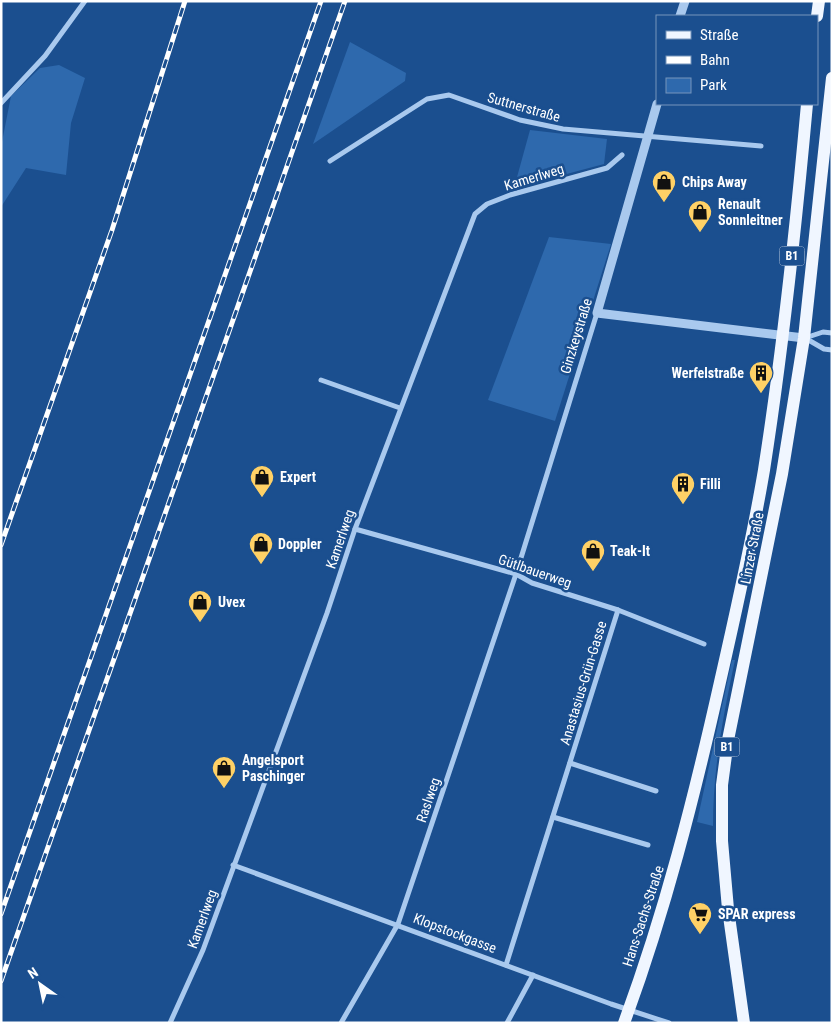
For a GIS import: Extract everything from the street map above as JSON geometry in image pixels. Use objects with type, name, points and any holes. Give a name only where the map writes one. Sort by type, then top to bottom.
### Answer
[{"type":"main road","points":[[817,15],[819,1]]},
{"type":"main road","name":"Linzer Straße","points":[[744,1023],[723,851],[722,785],[728,740],[782,474],[804,338],[832,78]]},
{"type":"main road","name":"Linzer Straße","points":[[688,818],[748,557],[764,472],[783,335],[807,105]]},
{"type":"main road","name":"Hans-Sachs-Straße","points":[[624,1023],[673,875],[688,818]]},
{"type":"street","points":[[1,103],[44,56],[85,1]]},
{"type":"street","points":[[680,15],[685,1]]},
{"type":"street","name":"Suttnerstraße","points":[[330,161],[427,99],[449,95],[520,120],[563,130],[761,146]]},
{"type":"street","name":"Ginzkeystraße","points":[[516,574],[598,313],[657,105]]},
{"type":"street","name":"Kamerlweg","points":[[170,1023],[203,950],[327,613],[355,529],[474,214],[487,204],[510,195],[607,168],[622,155]]},
{"type":"street","points":[[598,313],[804,338],[824,349],[832,350]]},
{"type":"street","points":[[804,338],[823,332],[832,333]]},
{"type":"street","points":[[321,380],[400,408]]},
{"type":"street","name":"Gütlbauerweg","points":[[355,529],[516,574],[532,583],[618,610],[704,644]]},
{"type":"street","name":"Raslweg","points":[[341,1023],[398,924],[516,574]]},
{"type":"street","name":"Anastasius-Grün-Gasse","points":[[506,965],[618,610]]},
{"type":"street","name":"Anastasius-Grün-Gasse","points":[[570,763],[656,791]]},
{"type":"street","points":[[553,817],[648,844]]},
{"type":"street","name":"Klopstockgasse","points":[[233,865],[669,1023]]},
{"type":"street","points":[[507,1023],[533,975]]},
{"type":"green space","points":[[350,42],[406,73],[405,81],[313,144]]},
{"type":"green space","points":[[59,65],[85,78],[71,123],[66,175],[26,168],[1,207],[1,147],[11,96],[40,68]]},
{"type":"green space","points":[[530,130],[607,139],[604,164],[514,188]]},
{"type":"green space","points":[[549,237],[611,244],[555,421],[488,400]]},
{"type":"green space","points":[[732,660],[735,660],[717,763],[713,826],[697,822]]},
{"type":"railway","points":[[1,545],[112,230],[185,1]]},
{"type":"railway","points":[[1,914],[321,1]]},
{"type":"railway","points":[[1,981],[345,1]]},
{"type":"place","name":"Chips Away","points":[[664,203]]},
{"type":"place","name":"Renault Sonnleitner","points":[[700,233]]},
{"type":"place","name":"Werfelstraße","points":[[761,394]]},
{"type":"place","name":"Expert","points":[[262,498]]},
{"type":"place","name":"Filli","points":[[683,505]]},
{"type":"place","name":"Doppler","points":[[261,565]]},
{"type":"place","name":"Teak-It","points":[[593,572]]},
{"type":"place","name":"Uvex","points":[[200,623]]},
{"type":"place","name":"Angelsport Paschinger","points":[[224,789]]},
{"type":"place","name":"SPAR express","points":[[700,935]]}]
